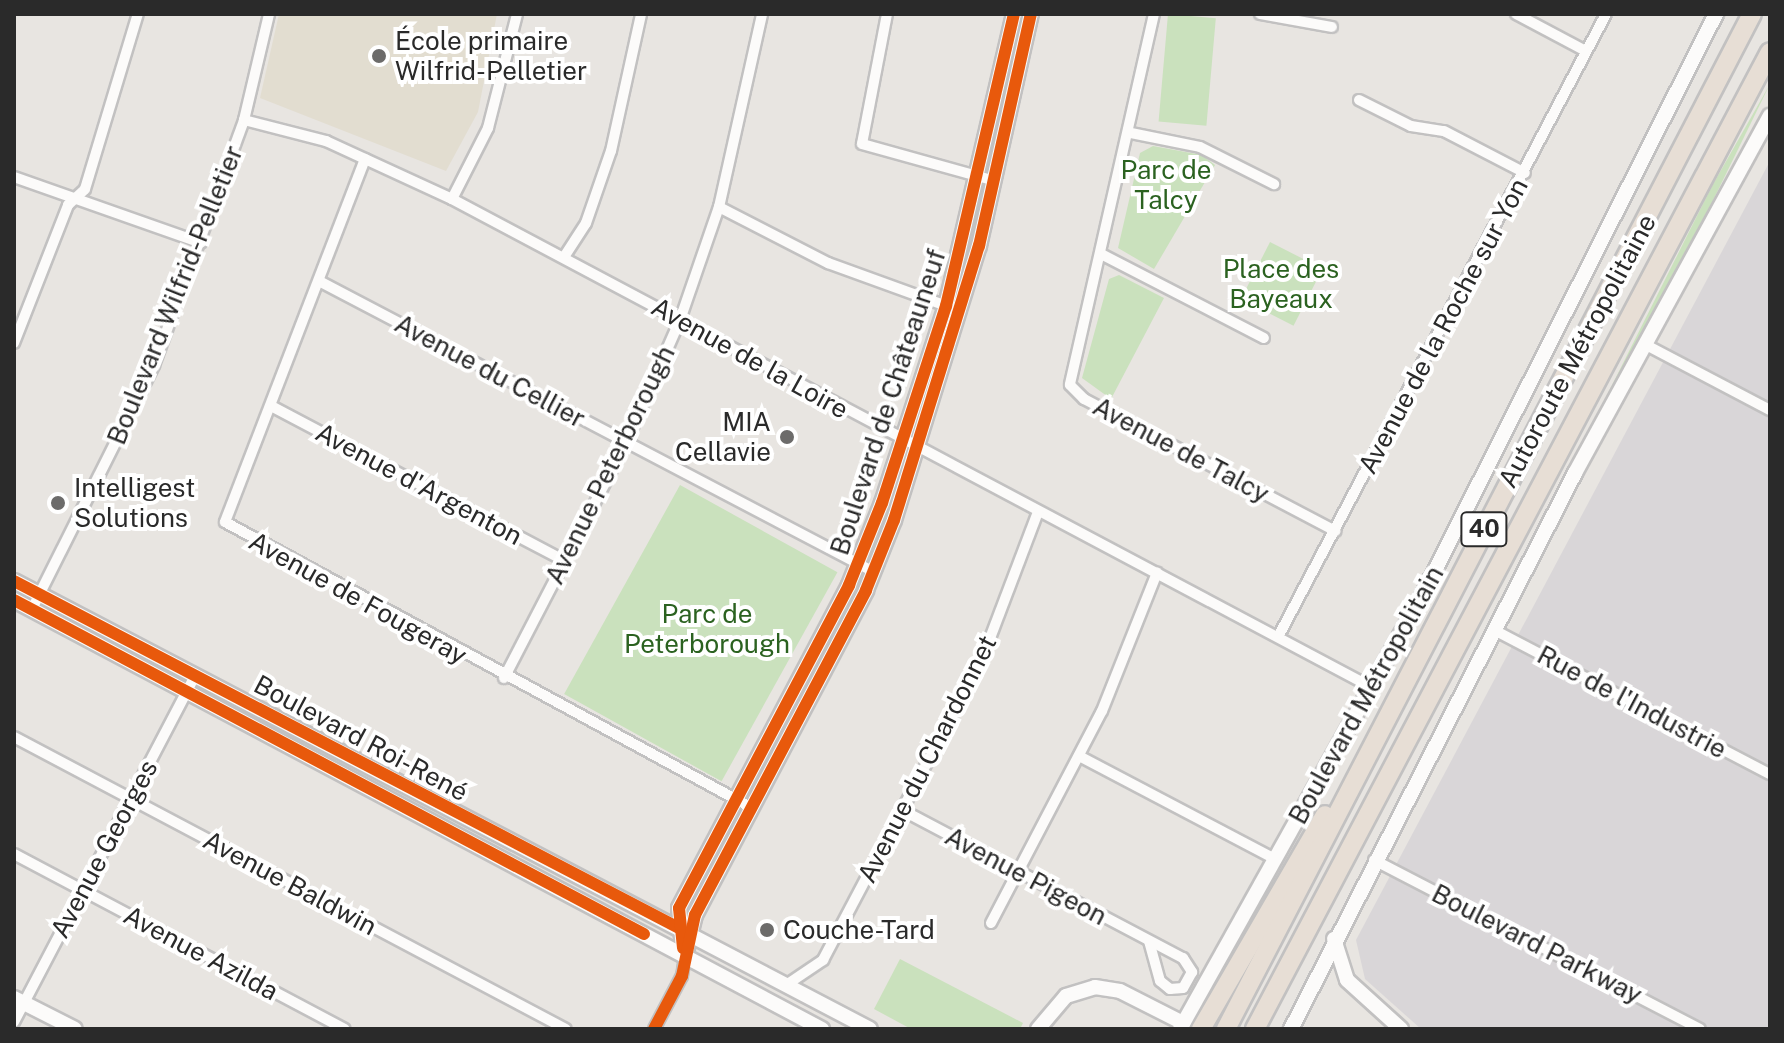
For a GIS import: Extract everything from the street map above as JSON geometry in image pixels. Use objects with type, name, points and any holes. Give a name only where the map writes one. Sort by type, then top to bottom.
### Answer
[{"type":"highway","name":"Autoroute Métropolitaine","points":[[1226,1029],[1752,14]]},
{"type":"highway","name":"Autoroute Métropolitaine","points":[[1255,1029],[1769,52]]},
{"type":"highway","points":[[1188,1027],[1373,742]]},
{"type":"highway","points":[[1268,1029],[1287,968]]},
{"type":"street","points":[[14,343],[75,198],[85,189],[138,14]]},
{"type":"street","name":"Boulevard Wilfrid-Pelletier","points":[[32,609],[154,365],[244,120],[269,14]]},
{"type":"street","points":[[452,199],[488,128],[517,14]]},
{"type":"street","points":[[564,257],[586,223],[611,151],[641,14]]},
{"type":"street","name":"Avenue Peterborough","points":[[504,678],[626,443],[680,320],[719,207],[762,14]]},
{"type":"street","points":[[887,14],[862,144],[995,181]]},
{"type":"street","name":"Boulevard de Châteauneuf","points":[[684,931],[752,808],[874,572],[919,448],[953,308],[1014,14]]},
{"type":"street","name":"Boulevard de Châteauneuf","points":[[654,1029],[682,976],[684,931],[679,908],[859,565],[953,308],[995,181],[1031,14]]},
{"type":"street","name":"Avenue de Talcy","points":[[1154,14],[1103,255],[1069,377],[1075,393],[1335,531]]},
{"type":"street","points":[[1260,14],[1332,27]]},
{"type":"street","points":[[1516,14],[1586,51]]},
{"type":"street","name":"Avenue de la Roche sur Yon","points":[[1278,637],[1606,14]]},
{"type":"street","name":"Boulevard Métropolitain","points":[[1188,1027],[1275,859],[1373,688],[1716,14]]},
{"type":"street","points":[[1359,100],[1411,126],[1444,131],[1525,173]]},
{"type":"street","points":[[1291,1029],[1333,939],[1494,630],[1770,116]]},
{"type":"street","name":"Avenue de la Loire","points":[[244,120],[326,141],[452,199],[1373,688]]},
{"type":"street","points":[[1131,133],[1200,147],[1274,184]]},
{"type":"street","name":"Avenue de Fougeray","points":[[365,159],[273,407],[225,522],[504,678],[752,808]]},
{"type":"street","points":[[14,177],[201,243]]},
{"type":"street","points":[[719,207],[828,263],[953,308]]},
{"type":"street","points":[[1103,255],[1264,338]]},
{"type":"street","name":"Avenue du Cellier","points":[[319,281],[874,572]]},
{"type":"street","points":[[1648,346],[1770,410]]},
{"type":"street","name":"Avenue d'Argenton","points":[[273,407],[565,561]]},
{"type":"street","name":"Avenue du Chardonnet","points":[[786,985],[820,965],[984,654],[1038,512]]},
{"type":"street","points":[[991,923],[1079,756],[1157,573]]},
{"type":"street","name":"Boulevard Roi-René","points":[[14,581],[870,1029]]},
{"type":"street","name":"Boulevard Roi-René","points":[[14,600],[822,1029]]},
{"type":"street","name":"Rue de l'Industrie","points":[[1494,630],[1770,774]]},
{"type":"street","name":"Avenue Georges","points":[[14,1022],[19,1000],[83,890],[195,676]]},
{"type":"street","name":"Avenue Baldwin","points":[[14,737],[566,1029]]},
{"type":"street","points":[[1079,756],[1275,859]]},
{"type":"street","name":"Avenue Pigeon","points":[[902,810],[1187,960],[1192,972],[1183,988],[1170,989],[1160,981],[1149,941]]},
{"type":"street","name":"Avenue Azilda","points":[[14,854],[345,1029]]},
{"type":"street","name":"Boulevard Parkway","points":[[1374,860],[1700,1029]]},
{"type":"street","points":[[1333,939],[1347,980],[1401,1029]]},
{"type":"street","points":[[1038,1029],[1066,996],[1095,987],[1120,991],[1188,1027]]},
{"type":"street","points":[[19,1000],[75,1029]]},
{"type":"shaded area","name":"École primaire Wilfrid-Pelletier","points":[[279,14],[497,14],[478,112],[446,171],[260,98]]},
{"type":"shaded area","points":[[1770,161],[1770,1029],[1421,1029],[1365,979],[1356,940]]},
{"type":"green space","name":"Parc de Talcy","points":[[1168,14],[1216,18],[1206,126],[1159,122]]},
{"type":"green space","points":[[1770,84],[1675,278],[1594,421],[1712,186]]},
{"type":"green space","name":"Parc de Talcy","points":[[1153,146],[1202,155],[1215,165],[1154,269],[1118,248],[1140,153]]},
{"type":"green space","name":"Place des Bayeaux","points":[[1270,242],[1323,269],[1294,326],[1241,299]]},
{"type":"green space","name":"Parc de Talcy","points":[[1119,275],[1164,298],[1111,399],[1082,378],[1109,279]]},
{"type":"green space","name":"Parc de Peterborough","points":[[680,485],[837,572],[722,781],[564,694]]},
{"type":"green space","points":[[900,959],[1023,1023],[1020,1029],[911,1029],[874,1009]]},
{"type":"cycle path","points":[[683,948],[679,908],[849,585],[882,503],[946,306],[1014,14]]},
{"type":"cycle path","points":[[654,1029],[682,976],[695,915],[866,590],[894,520],[979,246],[1031,14]]},
{"type":"cycle path","points":[[14,581],[679,928]]},
{"type":"cycle path","points":[[14,600],[644,934]]},
{"type":"place","name":"École primaire Wilfrid-Pelletier","points":[[379,56]]},
{"type":"place","name":"MIA Cellavie","points":[[787,437]]},
{"type":"place","name":"Intelligest Solutions","points":[[58,503]]},
{"type":"place","name":"Couche-Tard","points":[[767,930]]}]
